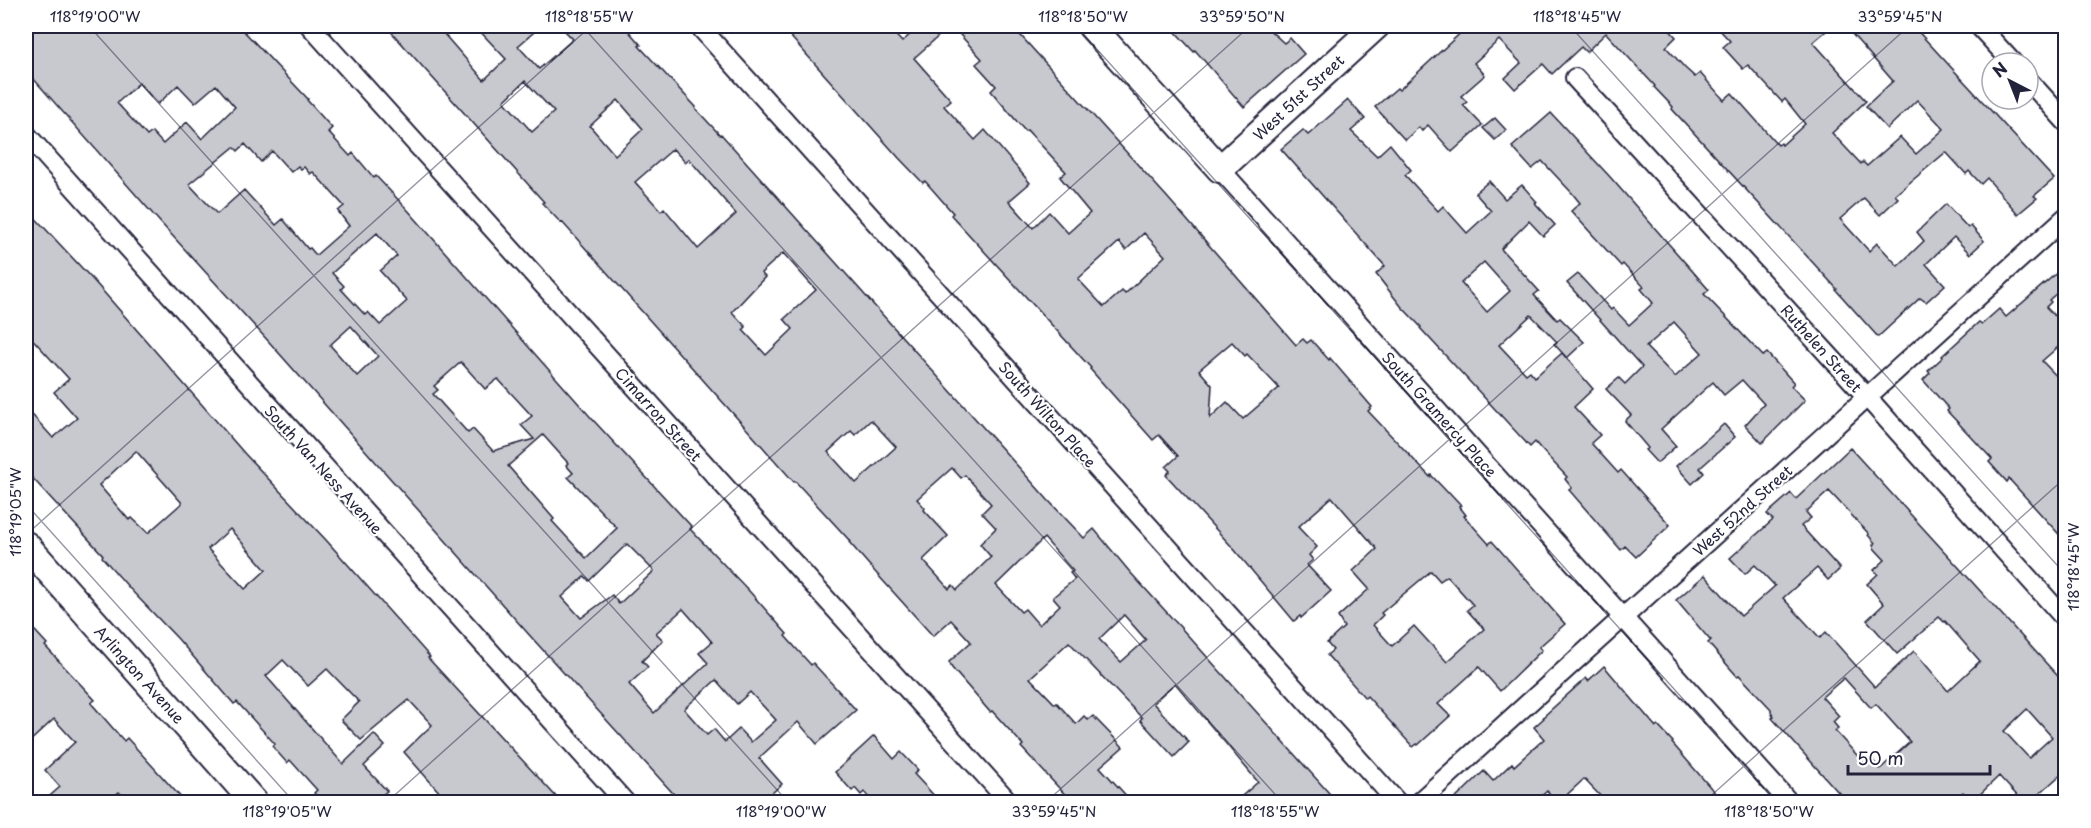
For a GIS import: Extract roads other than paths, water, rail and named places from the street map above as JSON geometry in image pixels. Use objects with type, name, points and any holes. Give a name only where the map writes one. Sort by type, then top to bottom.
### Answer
[{"type":"street","name":"Cimarron Street","points":[[310,26],[1009,802]]},
{"type":"street","name":"South Wilton Place","points":[[699,26],[1397,802]]},
{"type":"street","name":"South Gramercy Place","points":[[1091,26],[1789,802]]},
{"type":"street","name":"West 51st Street","points":[[1220,169],[1376,26]]},
{"type":"street","points":[[1979,26],[2002,51]]},
{"type":"street","name":"Ruthelen Street","points":[[1575,78],[1867,397],[2066,620]]},
{"type":"street","points":[[2040,93],[2066,122]]},
{"type":"street","name":"South Van Ness Avenue","points":[[26,134],[625,802]]},
{"type":"street","name":"West 52nd Street","points":[[1419,802],[2066,217]]},
{"type":"street","name":"Arlington Avenue","points":[[26,545],[254,802]]}]
